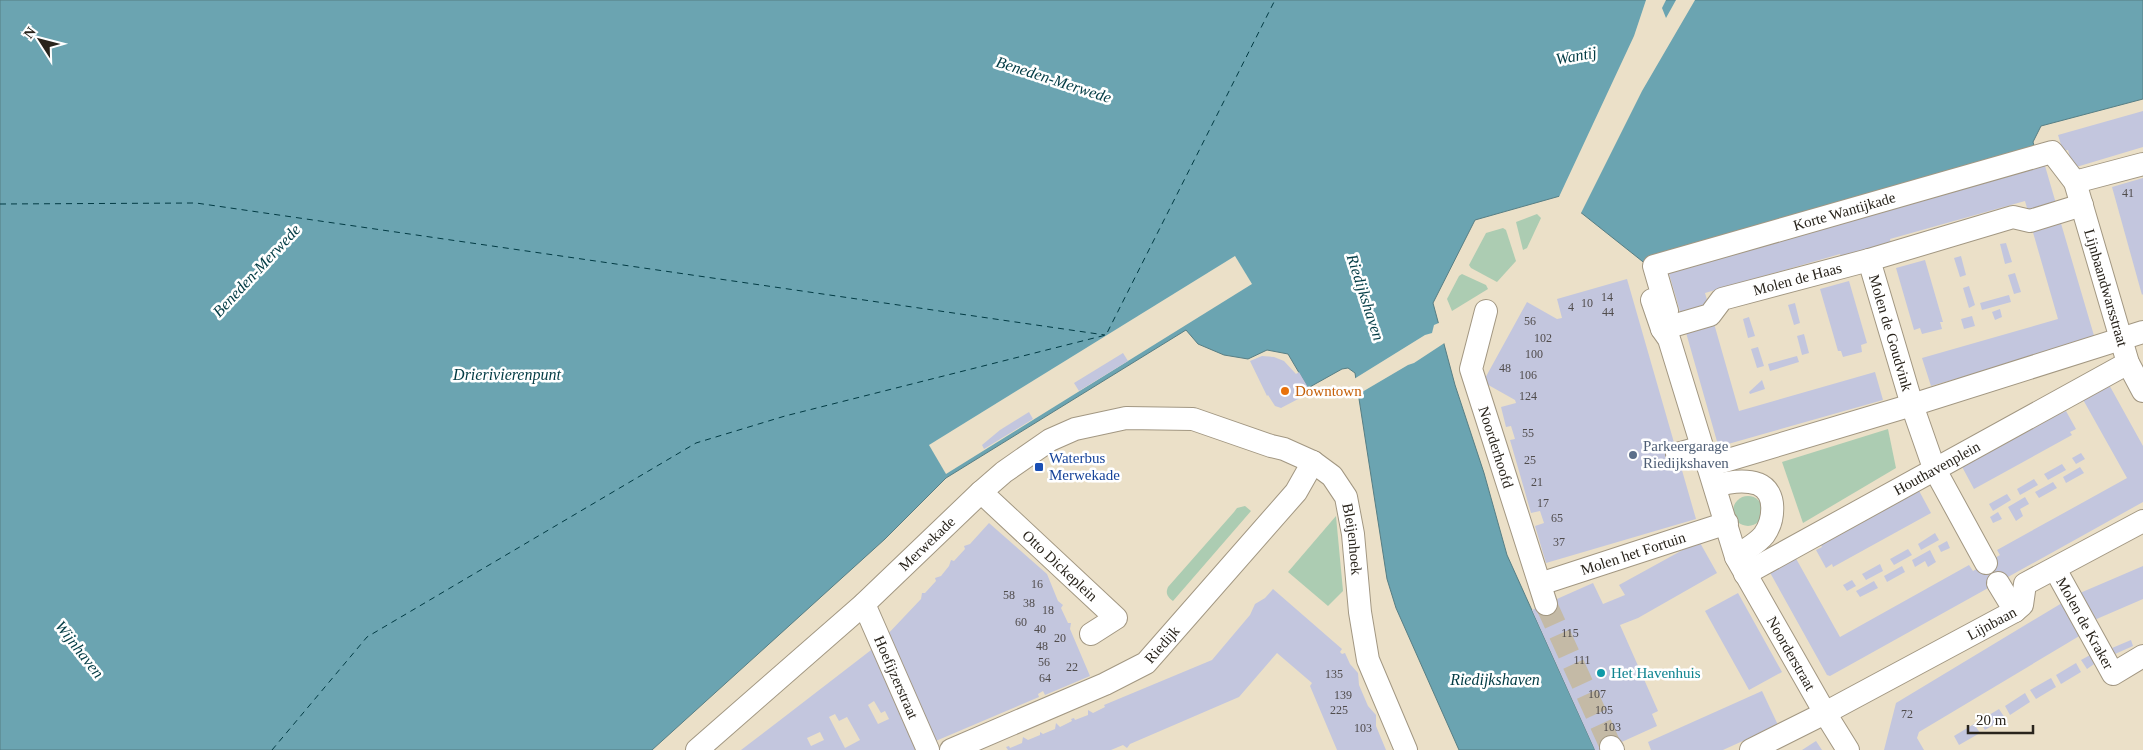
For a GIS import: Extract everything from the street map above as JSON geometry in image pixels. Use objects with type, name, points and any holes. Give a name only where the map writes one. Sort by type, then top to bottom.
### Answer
[{"type":"street","name":"Korte Wantijkade","points":[[1660,321],[1667,311],[1654,266],[2052,152],[2075,182]]},
{"type":"street","points":[[2075,182],[2143,164]]},
{"type":"street","name":"Lijnbaandwarsstraat","points":[[2075,182],[2128,363],[2143,391]]},
{"type":"street","name":"Molen de Haas","points":[[1660,321],[1710,315],[1722,299],[1869,260],[2013,217],[2030,221],[2082,205]]},
{"type":"street","name":"Molen de Goudvink","points":[[1869,260],[1912,405],[1934,468],[1986,563]]},
{"type":"street","name":"Noorderstraat","points":[[1644,279],[1669,339],[1740,565],[1848,750]]},
{"type":"street","name":"Noorderhoofd","points":[[1486,311],[1471,369],[1543,594]]},
{"type":"street","points":[[1706,459],[1912,405],[2143,332]]},
{"type":"street","name":"Houthavenplein","points":[[1740,565],[1934,468],[2128,363]]},
{"type":"street","name":"Merwekade","points":[[697,750],[864,604],[981,492],[1028,454],[1050,440],[1075,429],[1126,418],[1193,419]]},
{"type":"street","name":"Bleijenhoek","points":[[1193,419],[1272,446],[1284,448],[1312,462],[1332,476],[1346,497],[1353,534],[1360,612],[1368,660],[1406,750]]},
{"type":"street","points":[[1676,449],[1706,459],[1728,482],[1759,484],[1768,492],[1772,505],[1772,520],[1763,537],[1740,565]]},
{"type":"street","name":"Riedijk","points":[[951,750],[1105,684],[1146,663],[1296,492],[1312,462]]},
{"type":"street","name":"Otto Dickeplein","points":[[981,492],[1116,618],[1091,634]]},
{"type":"street","name":"Lijnbaan","points":[[1751,750],[1825,713],[2022,606],[2025,584],[2143,521]]},
{"type":"street","name":"Molen het Fortuin","points":[[1543,594],[1726,523]]},
{"type":"street","name":"Molen de Kraker","points":[[2055,569],[2113,674],[2143,656]]},
{"type":"street","points":[[1998,583],[2015,610]]},
{"type":"street","name":"Hoefijzerstraat","points":[[864,604],[928,750]]},
{"type":"green space","points":[[1537,214],[1541,218],[1527,248],[1523,250],[1516,222]]},
{"type":"green space","points":[[1503,228],[1506,230],[1516,261],[1497,282],[1471,268],[1469,265],[1486,233]]},
{"type":"green space","points":[[1462,274],[1486,285],[1488,289],[1452,311],[1447,299],[1459,276]]},
{"type":"green space","points":[[1888,429],[1896,468],[1803,523],[1782,462]]},
{"type":"green space","points":[[1748,496],[1759,500],[1763,511],[1759,522],[1748,526],[1737,522],[1733,511],[1737,500]]},
{"type":"green space","points":[[1245,506],[1251,511],[1173,601],[1168,595],[1168,587],[1237,508]]},
{"type":"green space","points":[[1336,516],[1343,591],[1328,606],[1288,572]]},
{"type":"water","name":"Drierivierenpunt","points":[[0,0],[2143,0],[2143,99],[2041,126],[2033,142],[2036,153],[1647,265],[1560,196],[1475,220],[1433,303],[1455,385],[1484,473],[1507,555],[1595,750],[1459,750],[1396,608],[1387,579],[1355,373],[1348,368],[1342,369],[1308,388],[1288,354],[1267,350],[1248,359],[1224,355],[1198,344],[1186,330],[946,478],[885,539],[652,750],[0,750]]},
{"type":"pier","points":[[1646,0],[1666,0],[1662,8],[1666,18],[1676,0],[1695,0],[1642,91],[1580,215],[1558,199],[1634,36]]},
{"type":"pier","points":[[1235,256],[1252,284],[946,474],[929,445]]},
{"type":"pier","points":[[1441,322],[1446,342],[1414,363],[1357,395],[1354,379],[1425,335],[1432,333],[1434,325]]},
{"type":"building","points":[[2143,111],[2143,147],[2073,168],[2068,150],[2063,151],[2058,135]]},
{"type":"building","points":[[2043,159],[2057,207],[2029,215],[2025,201],[1890,239],[1892,247],[1842,262],[1840,254],[1705,293],[1709,307],[1681,315],[1667,267]]},
{"type":"building","points":[[2143,178],[2143,294],[2142,295],[2112,187]]},
{"type":"building","points":[[2060,220],[2095,339],[1931,386],[1922,358],[2058,319],[2032,229]]},
{"type":"building","points":[[2006,243],[2012,262],[2005,264],[2000,244]]},
{"type":"building","points":[[1961,256],[1966,275],[1960,277],[1954,258]]},
{"type":"building","points":[[1925,260],[1943,322],[1940,322],[1942,329],[1922,334],[1920,328],[1914,330],[1896,268]]},
{"type":"building","points":[[2015,273],[2021,292],[2014,294],[2008,275]]},
{"type":"building","points":[[1627,279],[1696,519],[1546,563],[1535,526],[1544,523],[1540,511],[1531,513],[1510,440],[1515,439],[1511,426],[1506,427],[1501,407],[1516,403],[1515,400],[1483,382],[1527,302],[1557,319],[1562,318],[1557,299]]},
{"type":"building","points":[[1849,281],[1867,343],[1861,345],[1862,352],[1843,357],[1841,351],[1838,351],[1820,289]]},
{"type":"building","points":[[1969,286],[1975,305],[1969,308],[1963,288]]},
{"type":"building","points":[[2009,295],[2011,302],[1982,310],[1980,303]]},
{"type":"building","points":[[1795,303],[1800,323],[1794,325],[1788,305]]},
{"type":"building","points":[[2000,309],[2002,317],[1995,320],[1992,312]]},
{"type":"building","points":[[1972,316],[1975,326],[1964,329],[1961,319]]},
{"type":"building","points":[[1749,317],[1755,336],[1748,338],[1743,319]]},
{"type":"building","points":[[1713,320],[1739,411],[1875,372],[1883,400],[1721,446],[1718,445],[1685,329]]},
{"type":"building","points":[[1804,334],[1809,353],[1802,355],[1797,336]]},
{"type":"building","points":[[1758,347],[1764,366],[1757,368],[1751,349]]},
{"type":"building","points":[[1123,353],[1128,361],[1079,391],[1074,383]]},
{"type":"building","points":[[1262,356],[1274,357],[1284,361],[1296,374],[1299,372],[1309,389],[1302,394],[1297,384],[1293,386],[1300,398],[1281,408],[1275,406],[1267,396],[1250,361]]},
{"type":"building","points":[[1797,356],[1799,362],[1770,371],[1768,364]]},
{"type":"building","points":[[1762,380],[1765,389],[1750,394],[1749,392]]},
{"type":"building","points":[[2107,381],[2143,446],[2143,502],[1830,676],[1827,675],[1768,569],[1794,555],[1840,637],[1969,565],[1973,571],[2000,555],[1997,550],[2127,478],[2081,396]]},
{"type":"building","points":[[2057,409],[2060,414],[2066,411],[2076,429],[2070,432],[2072,435],[1974,489],[1960,463]]},
{"type":"building","points":[[1029,412],[1033,419],[984,449],[982,445],[1000,430]]},
{"type":"building","points":[[2081,453],[2085,459],[2076,464],[2072,458]]},
{"type":"building","points":[[2062,464],[2066,470],[2048,480],[2044,474]]},
{"type":"building","points":[[2080,467],[2084,473],[2066,483],[2063,477]]},
{"type":"building","points":[[2034,479],[2038,485],[2020,495],[2017,489]]},
{"type":"building","points":[[2053,482],[2057,488],[2039,498],[2035,492]]},
{"type":"building","points":[[1917,487],[1931,513],[1833,567],[1832,564],[1826,568],[1816,550],[1822,547],[1819,541]]},
{"type":"building","points":[[2007,494],[2011,500],[1993,511],[1989,504]]},
{"type":"building","points":[[2025,497],[2029,504],[2020,509],[2023,516],[2016,521],[2008,507]]},
{"type":"building","points":[[1998,512],[2002,519],[1993,523],[1990,517]]},
{"type":"building","points":[[989,523],[1047,574],[1058,601],[1063,605],[1061,608],[1068,623],[1071,623],[1070,629],[1090,676],[1045,695],[1043,691],[1038,694],[1039,697],[931,743],[885,637],[921,599],[922,593],[925,593],[936,581],[935,578],[941,576],[951,560],[954,561],[965,549],[964,546],[970,544]]},
{"type":"building","points":[[1935,533],[1939,540],[1921,550],[1918,544]]},
{"type":"building","name":"Het Havenhuis","points":[[1699,541],[1717,573],[1638,618],[1620,625],[1658,711],[1652,714],[1657,726],[1604,750],[1595,750],[1532,610],[1593,583],[1603,604],[1625,595],[1619,585]]},
{"type":"building","points":[[1947,541],[1950,548],[1941,552],[1938,546]]},
{"type":"building","points":[[1908,549],[1912,555],[1894,565],[1890,559]]},
{"type":"building","points":[[1930,550],[1936,562],[1928,567],[1925,561],[1915,567],[1912,560]]},
{"type":"building","points":[[1880,564],[1883,571],[1866,580],[1862,574]]},
{"type":"building","points":[[1902,566],[1905,572],[1887,582],[1884,576]]},
{"type":"building","points":[[2143,566],[2143,599],[2092,621],[2080,593]]},
{"type":"building","points":[[1852,580],[1856,586],[1847,591],[1843,585]]},
{"type":"building","points":[[1874,581],[1878,588],[1860,597],[1856,591]]},
{"type":"building","points":[[1273,589],[1342,649],[1340,652],[1342,654],[1345,653],[1350,664],[1358,673],[1359,685],[1368,706],[1376,715],[1376,726],[1386,750],[1337,750],[1310,686],[1312,683],[1277,653],[1239,697],[1130,744],[1127,748],[1123,745],[1111,750],[1008,750],[1006,747],[1009,746],[1010,748],[1022,743],[1023,737],[1028,740],[1040,735],[1040,732],[1043,734],[1055,729],[1056,723],[1060,727],[1072,721],[1071,719],[1074,718],[1075,720],[1088,715],[1088,710],[1093,713],[1105,707],[1104,705],[1212,660],[1250,615],[1255,604],[1265,598]]},
{"type":"building","points":[[1738,593],[1782,672],[1749,690],[1705,611]]},
{"type":"building","points":[[2062,603],[2081,635],[1919,732],[1917,738],[1924,750],[1884,750],[1896,703]]},
{"type":"building","points":[[2131,640],[2133,646],[2115,654],[2112,648]]},
{"type":"building","points":[[875,647],[917,750],[741,750]],"holes":[[[874,701],[881,713],[885,711],[889,719],[878,724],[868,705]],[[835,714],[839,721],[847,717],[860,740],[845,748],[829,717]],[[820,732],[824,740],[811,746],[807,738]]]},
{"type":"building","points":[[2092,654],[2097,662],[2087,669],[2081,660]]},
{"type":"building","points":[[2076,663],[2081,672],[2061,684],[2056,675]]},
{"type":"building","points":[[2051,678],[2056,687],[2036,699],[2030,690]]},
{"type":"building","points":[[1762,691],[1778,725],[1723,750],[1651,750],[1648,742]]},
{"type":"building","points":[[2025,693],[2030,702],[2010,715],[2005,706]]},
{"type":"building","points":[[1999,709],[2005,718],[1985,730],[1979,721]]},
{"type":"building","points":[[1974,724],[1980,733],[1959,745],[1954,736]]},
{"type":"building","points":[[1816,741],[1822,750],[1802,750]]},
{"type":"ferry route","points":[[272,750],[367,637],[696,443],[785,416],[1106,335],[1275,0]]},
{"type":"ferry route","points":[[0,204],[196,203],[1105,335]]},
{"type":"tunnel","points":[[1546,604],[1611,747]]},
{"type":"place","name":"Downtown","points":[[1285,391]]},
{"type":"place","name":"Parkeergarage Riedijkshaven","points":[[1633,455]]},
{"type":"place","name":"Waterbus Merwekade","points":[[1039,467]]},
{"type":"place","name":"Het Havenhuis","points":[[1601,673]]},
{"type":"water label","name":"Wantij","points":[[1576,55]]},
{"type":"water label","name":"Beneden-Merwede","points":[[1054,79]]},
{"type":"water label","name":"Beneden-Merwede","points":[[256,270]]},
{"type":"water label","name":"Riedijkshaven","points":[[1366,297]]},
{"type":"water label","name":"Wijnhaven","points":[[80,649]]},
{"type":"water label","name":"Riedijkshaven","points":[[1495,679]]}]
